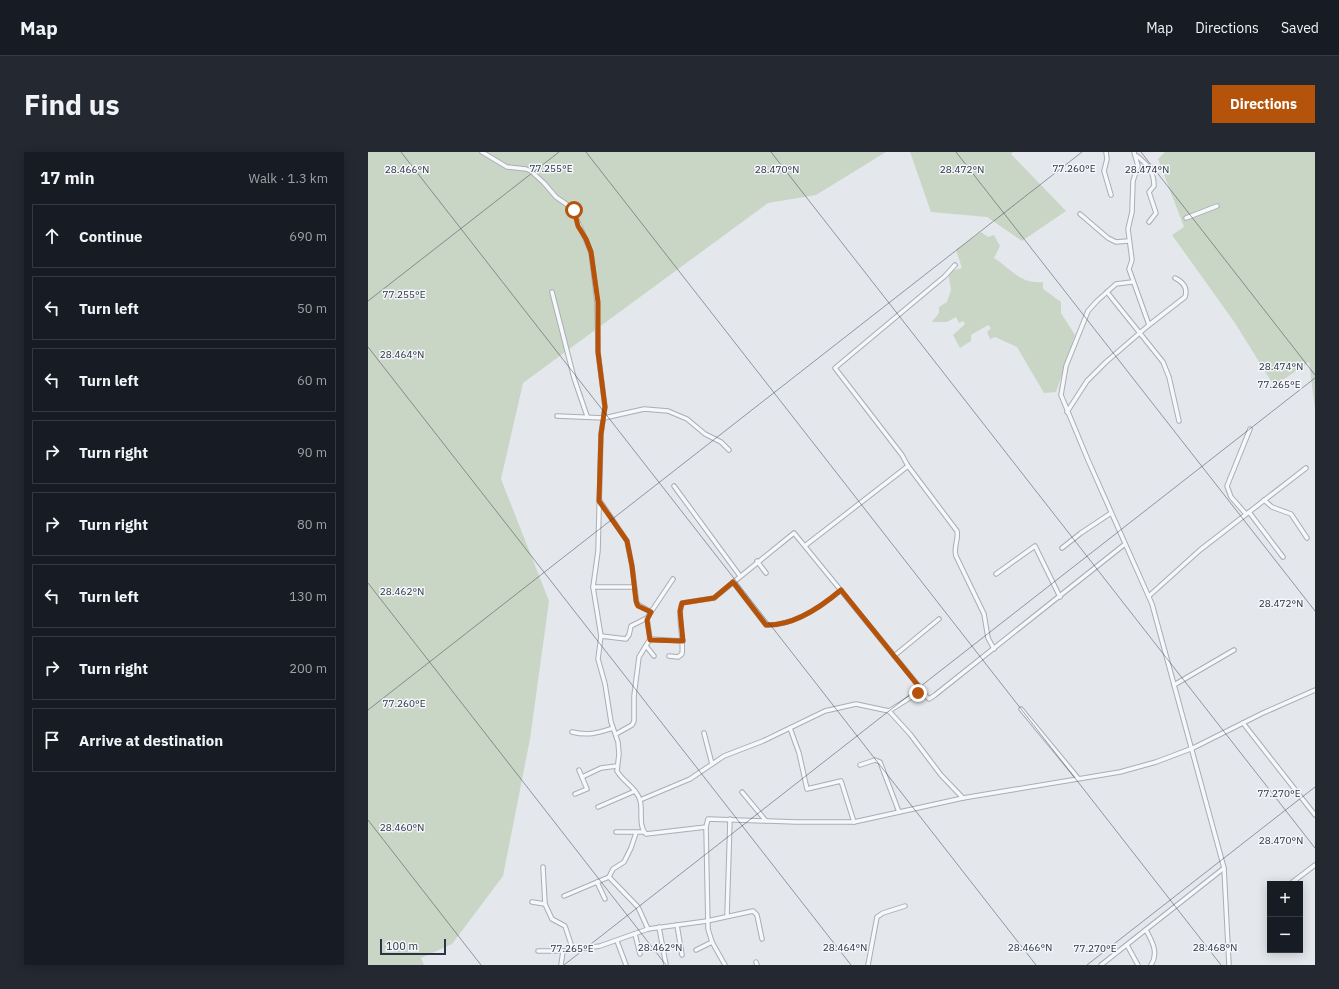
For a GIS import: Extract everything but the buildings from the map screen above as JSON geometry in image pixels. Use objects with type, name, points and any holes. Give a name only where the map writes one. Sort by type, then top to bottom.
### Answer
[{"type":"street","points":[[482,152],[507,167],[526,169],[530,171],[544,183],[556,197],[572,208],[575,212],[578,226],[586,239],[591,252],[598,302],[598,352],[605,407],[601,434],[598,556],[593,587],[600,636],[598,659],[605,684],[613,728],[616,734],[619,754],[617,766],[618,774],[635,791],[640,800],[644,832]]},
{"type":"street","points":[[1106,152],[1107,159],[1104,171],[1112,195]]},
{"type":"street","points":[[1135,154],[1147,164],[1152,171],[1154,186],[1150,192],[1156,213],[1149,222]]},
{"type":"street","points":[[1135,154],[1138,166],[1132,184],[1132,212],[1128,229],[1128,240],[1131,256],[1129,269],[1132,282],[1149,325]]},
{"type":"street","points":[[1186,218],[1217,206]]},
{"type":"street","points":[[1080,214],[1108,238],[1116,242],[1128,240]]},
{"type":"street","points":[[955,265],[945,276],[835,368],[902,455],[908,466],[957,532],[958,535],[954,548],[956,556],[984,614],[988,638],[994,649]]},
{"type":"street","points":[[1067,412],[1087,381],[1106,362],[1149,325],[1185,297],[1186,292],[1183,284],[1175,278]]},
{"type":"street","points":[[1132,282],[1119,282],[1088,311],[1066,366],[1061,396],[1111,513],[1149,596],[1193,748],[1224,868],[1230,965]]},
{"type":"street","points":[[552,292],[574,378],[587,416]]},
{"type":"street","points":[[1107,292],[1141,333],[1167,369],[1179,421]]},
{"type":"street","points":[[557,416],[587,416],[604,418],[644,409],[668,411],[687,419],[705,434],[721,442],[729,450]]},
{"type":"street","points":[[1250,429],[1227,486],[1231,497],[1248,513],[1283,557]]},
{"type":"street","points":[[806,545],[908,466]]},
{"type":"street","points":[[1149,596],[1200,550],[1306,468]]},
{"type":"street","points":[[674,486],[740,576]]},
{"type":"street","points":[[1264,500],[1272,507],[1291,514],[1307,538]]},
{"type":"street","points":[[599,501],[627,541],[638,606],[651,612]]},
{"type":"street","points":[[1062,548],[1111,513]]},
{"type":"street","points":[[669,656],[678,657],[681,655],[683,641],[680,611],[682,603],[714,598],[757,561],[794,533],[806,545],[921,691],[928,698],[931,698],[1125,544]]},
{"type":"street","points":[[996,574],[1035,546],[1060,597]]},
{"type":"street","points":[[757,561],[766,573]]},
{"type":"street","points":[[600,636],[626,639],[631,626],[647,618],[673,579]]},
{"type":"street","points":[[733,582],[766,625],[778,626],[824,605],[841,590]]},
{"type":"street","points":[[593,587],[634,587]]},
{"type":"street","points":[[616,734],[632,725],[634,722],[638,662],[640,653],[650,640],[647,618]]},
{"type":"street","points":[[894,656],[939,619]]},
{"type":"street","points":[[650,640],[683,641]]},
{"type":"street","points":[[646,646],[654,656]]},
{"type":"street","points":[[1174,685],[1234,650]]},
{"type":"street","points":[[725,965],[712,942],[707,921],[706,828],[708,819],[854,822],[963,798],[1139,768],[1193,748],[1315,690]]},
{"type":"street","points":[[889,711],[921,691]]},
{"type":"street","points":[[640,800],[690,779],[724,756],[763,741],[825,711],[856,704],[889,711],[910,734],[941,775],[963,798]]},
{"type":"street","points":[[1020,709],[1078,778]]},
{"type":"street","points":[[1243,723],[1315,815]]},
{"type":"street","points":[[572,732],[585,735],[594,734],[613,728]]},
{"type":"street","points":[[790,728],[799,753],[807,789],[841,781],[854,822]]},
{"type":"street","points":[[704,733],[712,764]]},
{"type":"street","points":[[860,765],[875,760],[880,762],[899,812]]},
{"type":"street","points":[[582,777],[601,768],[617,766]]},
{"type":"street","points":[[575,794],[587,789],[580,770]]},
{"type":"street","points":[[598,807],[635,791]]},
{"type":"street","points":[[742,792],[766,821]]},
{"type":"street","points":[[727,916],[730,819]]},
{"type":"street","points":[[616,832],[644,832],[648,834],[706,828]]},
{"type":"street","points":[[564,896],[609,877],[613,870],[624,862],[636,833]]},
{"type":"street","points":[[1294,881],[1315,865]]},
{"type":"street","points":[[543,867],[545,904],[552,919],[565,926],[573,950]]},
{"type":"street","points":[[1101,965],[1224,868]]},
{"type":"street","points":[[609,877],[638,907],[648,929]]},
{"type":"street","points":[[597,882],[606,899]]},
{"type":"street","points":[[532,902],[545,904]]},
{"type":"street","points":[[868,965],[877,917],[883,913],[905,906]]},
{"type":"street","points":[[538,951],[563,951],[600,946],[659,926],[707,921],[727,916],[755,912],[758,918],[762,939]]},
{"type":"street","points":[[676,925],[682,955]]},
{"type":"street","points":[[659,926],[666,965]]},
{"type":"street","points":[[1146,930],[1154,948],[1154,960],[1151,965]]},
{"type":"street","points":[[635,934],[640,954]]},
{"type":"street","points":[[617,941],[626,965]]},
{"type":"street","points":[[696,950],[712,942]]},
{"type":"street","points":[[1127,945],[1138,965]]},
{"type":"street","points":[[561,965],[563,951]]},
{"type":"green space","points":[[368,152],[886,152],[816,195],[768,203],[523,383],[501,479],[549,601],[530,739],[503,876],[452,944],[421,958],[424,965],[368,965]]},
{"type":"green space","points":[[910,152],[1013,152],[1011,154],[1066,211],[1022,241],[987,217],[931,212]]},
{"type":"green space","points":[[1165,152],[1315,152],[1315,409],[1309,362],[1274,386],[1235,323],[1172,235],[1184,227],[1158,159]]},
{"type":"green space","points":[[981,232],[988,237],[994,235],[1000,246],[994,258],[1016,275],[1028,281],[1043,282],[1043,289],[1061,302],[1061,313],[1075,335],[1056,392],[1044,393],[1017,347],[995,337],[990,339],[987,332],[991,328],[988,325],[971,335],[971,341],[960,348],[953,335],[965,324],[963,321],[959,323],[956,317],[947,322],[932,322],[939,313],[939,307],[947,302],[951,290],[948,272],[962,268],[956,250]]},
{"type":"route","points":[[574,210],[578,226],[585,235],[589,244],[598,302],[598,352],[603,379],[605,407],[601,434],[599,501],[627,541],[630,552],[636,601],[638,606],[651,612],[647,618],[650,640],[683,641],[680,611],[682,603],[714,598],[733,582],[766,625],[778,626],[824,605],[841,590],[920,688],[921,691],[918,693]]}]
